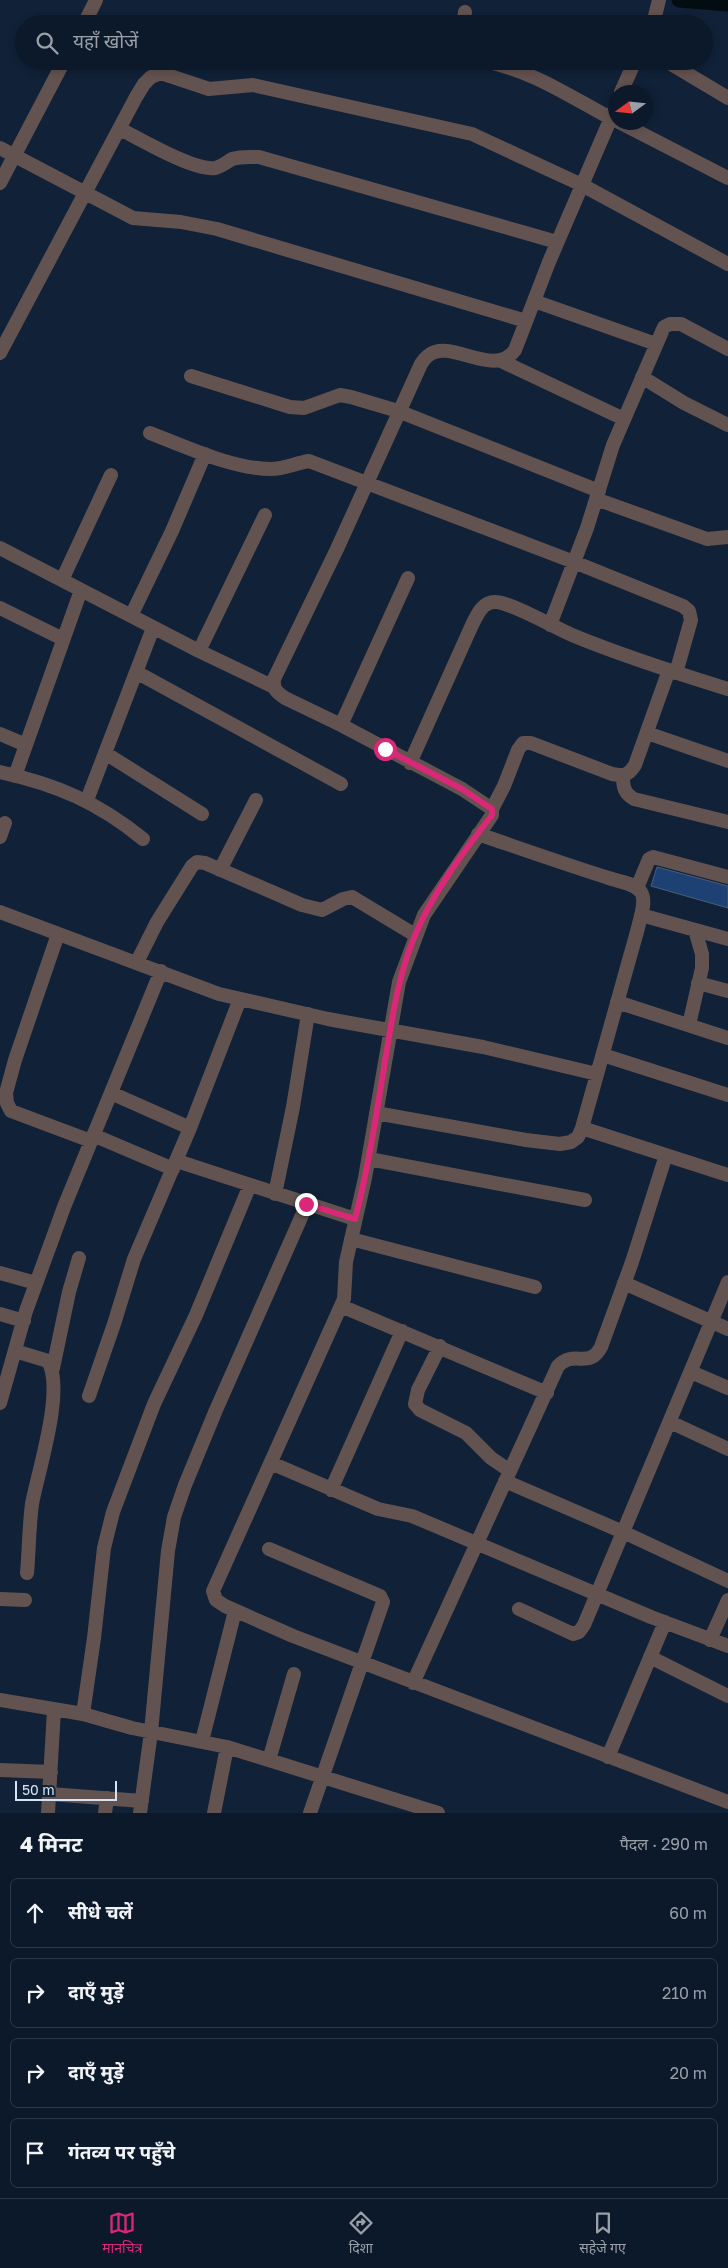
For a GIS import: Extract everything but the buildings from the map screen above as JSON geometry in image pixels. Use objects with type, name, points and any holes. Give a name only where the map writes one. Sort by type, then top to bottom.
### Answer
[{"type":"street","points":[[88,15],[96,0]]},
{"type":"street","points":[[0,183],[59,70]]},
{"type":"street","points":[[519,70],[608,114]]},
{"type":"street","points":[[624,85],[631,70]]},
{"type":"street","points":[[681,70],[728,98]]},
{"type":"street","points":[[0,353],[144,84],[151,77],[161,73],[209,89],[253,85],[472,134],[494,142],[582,185],[728,264]]},
{"type":"street","points":[[120,129],[189,163],[204,168],[216,168],[243,156],[259,157],[557,242]]},
{"type":"street","points":[[492,809],[462,789],[341,725],[284,698],[277,693],[274,687],[274,679],[421,364],[429,354],[438,352],[459,353],[487,360],[509,358],[515,350],[557,242],[609,130]]},
{"type":"street","points":[[639,130],[728,178]]},
{"type":"street","points":[[0,148],[134,218],[180,222],[217,229],[526,321]]},
{"type":"street","points":[[534,301],[656,344]]},
{"type":"street","points":[[550,625],[574,562],[613,445],[664,327],[670,324],[681,324],[728,348]]},
{"type":"street","points":[[501,360],[624,419]]},
{"type":"street","points":[[191,376],[290,407],[304,408],[313,406],[340,395],[398,411],[707,539],[728,537]]},
{"type":"street","points":[[642,377],[684,403],[728,425]]},
{"type":"street","points":[[150,433],[205,454],[255,467],[272,469],[309,461],[574,562],[683,606],[689,612],[691,620],[689,633],[635,765],[630,773],[624,776],[612,774],[530,743],[523,743],[518,750],[504,786],[492,809],[492,815],[424,915],[399,982],[369,1159],[351,1239],[341,1306],[213,1591],[216,1600],[235,1611],[361,1664],[728,1802]]},
{"type":"street","points":[[131,616],[172,531],[205,454]]},
{"type":"street","points":[[62,580],[111,476]]},
{"type":"street","points":[[199,651],[265,515]]},
{"type":"street","points":[[0,548],[153,628],[274,687]]},
{"type":"street","points":[[341,725],[408,578]]},
{"type":"street","points":[[15,776],[81,590]]},
{"type":"street","points":[[410,762],[472,625],[479,612],[487,604],[496,602],[509,606],[550,625],[642,662],[728,689]]},
{"type":"street","points":[[0,608],[63,639]]},
{"type":"street","points":[[87,800],[153,628]]},
{"type":"street","points":[[136,672],[341,784]]},
{"type":"street","points":[[647,733],[728,761]]},
{"type":"street","points":[[0,734],[26,745]]},
{"type":"street","points":[[105,753],[202,814]]},
{"type":"street","points":[[0,772],[87,800],[121,821],[143,839]]},
{"type":"street","points":[[624,776],[624,786],[627,795],[634,799],[728,822]]},
{"type":"street","points":[[220,870],[256,800]]},
{"type":"street","points":[[0,837],[5,823]]},
{"type":"street","points":[[376,1113],[526,1140],[560,1144],[571,1142],[578,1137],[582,1128],[641,915],[642,893],[637,888],[478,834]]},
{"type":"street","points":[[637,888],[649,859],[653,857],[728,878]]},
{"type":"street","points":[[137,962],[156,922],[192,866],[197,862],[204,863],[302,905],[322,910],[343,898],[352,897],[415,935]]},
{"type":"street","points":[[0,912],[162,971],[219,994],[308,1014],[483,1047],[597,1074]]},
{"type":"street","points":[[641,915],[728,939]]},
{"type":"street","points":[[689,1025],[702,968],[702,954],[695,930]]},
{"type":"street","points":[[58,934],[4,1084],[7,1103],[11,1110],[175,1165],[250,1185],[355,1219]]},
{"type":"street","points":[[0,1403],[36,1283],[64,1206],[162,971]]},
{"type":"street","points":[[698,983],[728,990]]},
{"type":"street","points":[[89,1396],[134,1259],[175,1165],[240,999]]},
{"type":"street","points":[[617,1002],[728,1038]]},
{"type":"street","points":[[275,1194],[293,1107],[308,1014]]},
{"type":"street","points":[[602,1054],[728,1095]]},
{"type":"street","points":[[111,1093],[190,1128]]},
{"type":"street","points":[[582,1128],[728,1175]]},
{"type":"street","points":[[413,1684],[558,1366],[564,1360],[573,1357],[590,1359],[596,1356],[624,1283],[666,1155]]},
{"type":"street","points":[[369,1159],[584,1200]]},
{"type":"street","points":[[83,1714],[104,1548],[113,1512],[154,1404],[196,1315],[250,1185]]},
{"type":"street","points":[[50,1794],[107,1798],[141,1807],[167,1561],[174,1517],[216,1410],[306,1204]]},
{"type":"street","points":[[351,1239],[535,1287]]},
{"type":"street","points":[[27,1574],[32,1504],[40,1472],[53,1400],[52,1368],[69,1292],[80,1258]]},
{"type":"street","points":[[0,1273],[36,1283]]},
{"type":"street","points":[[520,1609],[573,1634],[579,1632],[584,1625],[728,1282]]},
{"type":"street","points":[[624,1283],[728,1329]]},
{"type":"street","points":[[341,1306],[440,1346],[547,1393]]},
{"type":"street","points":[[0,1314],[24,1321]]},
{"type":"street","points":[[331,1490],[402,1331]]},
{"type":"street","points":[[440,1346],[418,1390],[415,1404],[420,1410],[466,1433],[508,1476],[728,1581]]},
{"type":"street","points":[[15,1351],[48,1361],[52,1368]]},
{"type":"street","points":[[691,1372],[728,1388]]},
{"type":"street","points":[[670,1422],[728,1449]]},
{"type":"street","points":[[271,1463],[378,1509],[412,1516],[596,1594],[728,1646]]},
{"type":"street","points":[[269,1549],[380,1596],[383,1602],[310,1813]]},
{"type":"street","points":[[0,1599],[25,1600]]},
{"type":"street","points":[[710,1640],[728,1600]]},
{"type":"street","points":[[202,1741],[235,1611]]},
{"type":"street","points":[[608,1756],[665,1622]]},
{"type":"street","points":[[650,1657],[728,1696]]},
{"type":"street","points":[[269,1760],[294,1674]]},
{"type":"street","points":[[0,1700],[83,1714],[132,1728],[202,1741],[322,1776],[438,1813]]},
{"type":"street","points":[[48,1813],[54,1710]]},
{"type":"street","points":[[214,1813],[227,1748]]},
{"type":"street","points":[[0,1770],[51,1772]]},
{"type":"street","points":[[105,1813],[107,1798]]},
{"type":"waterway","points":[[679,0],[728,4]]},
{"type":"route","points":[[306,1204],[355,1219],[365,1178],[399,982],[424,915],[492,815],[492,809],[462,789],[385,749]]}]
